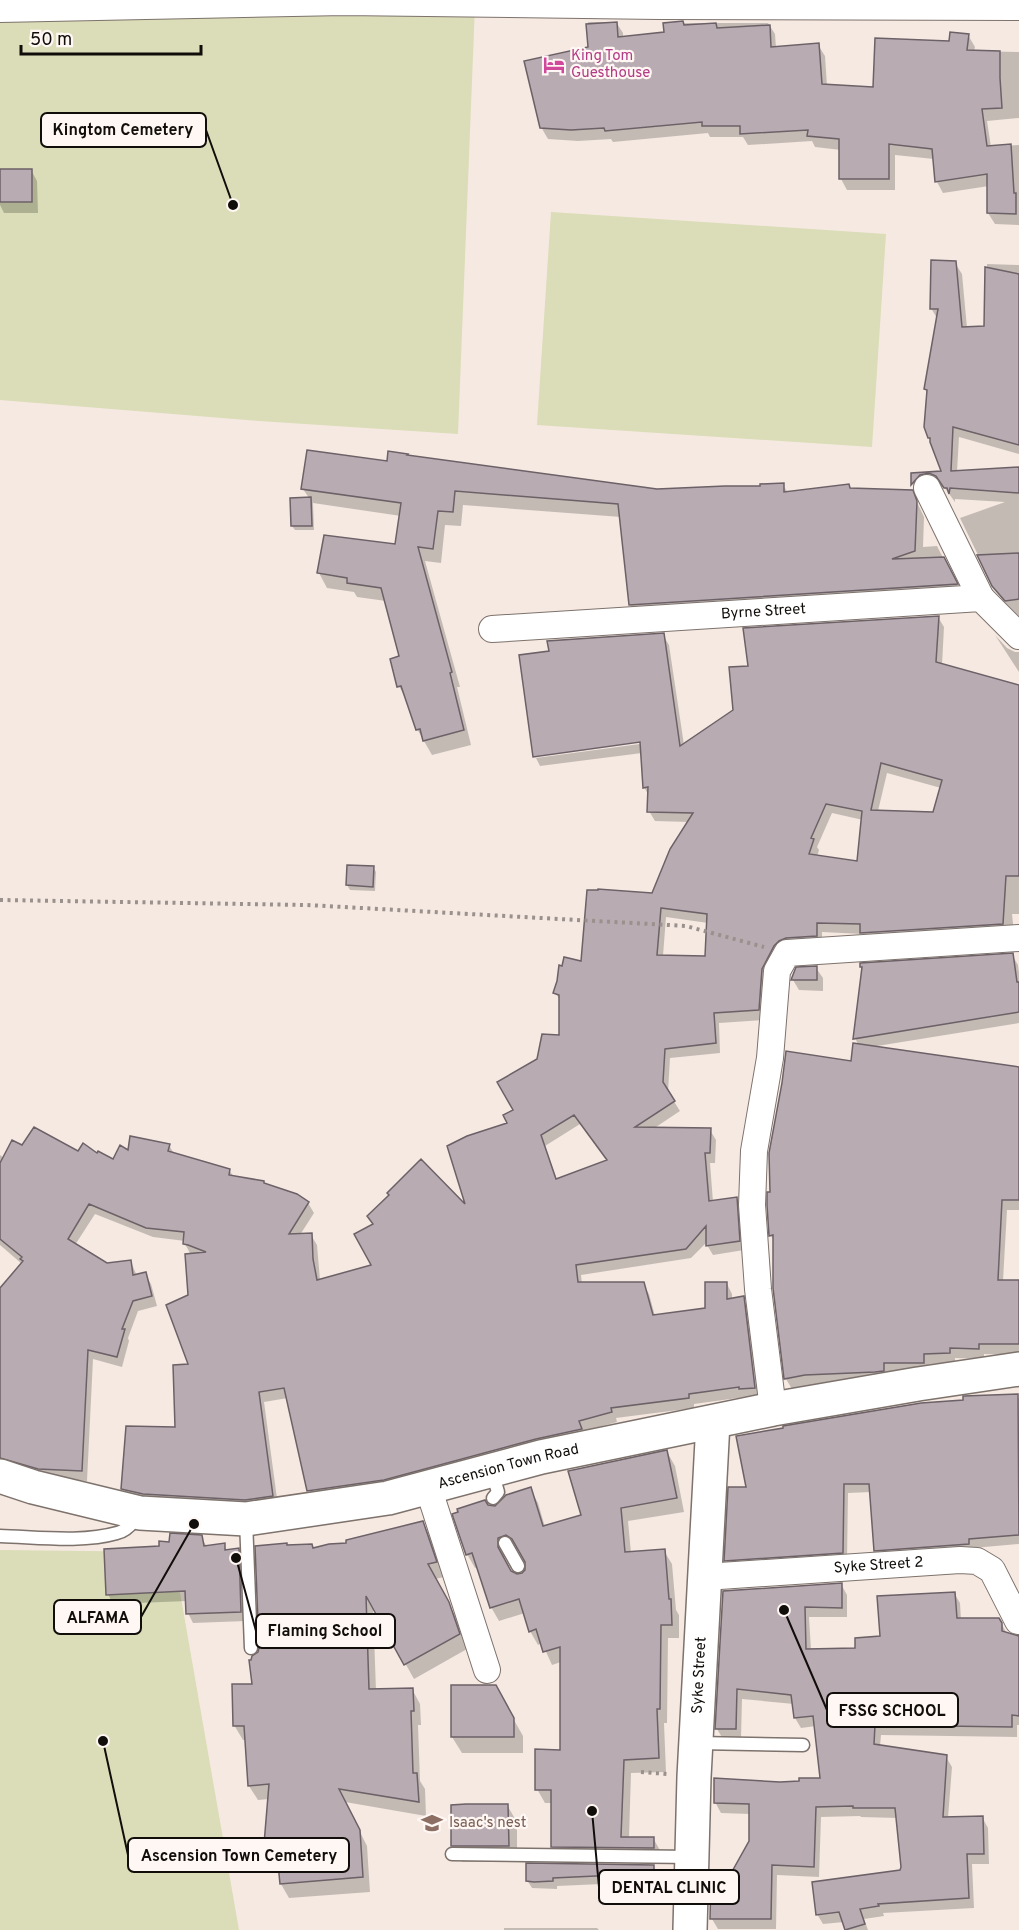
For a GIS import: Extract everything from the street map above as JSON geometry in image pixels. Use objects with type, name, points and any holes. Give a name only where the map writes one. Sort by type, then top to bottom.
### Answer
[{"type":"main road","name":"Ascension Town Road","points":[[0,1476],[33,1487],[140,1513],[246,1519],[388,1498],[428,1487],[492,1484],[541,1457],[773,1409],[1019,1369]]},
{"type":"main road","name":"Syke Street","points":[[690,1930],[696,1743],[713,1422]]},
{"type":"street","points":[[0,9],[343,1],[1019,7]]},
{"type":"street","points":[[927,488],[981,598],[1019,636]]},
{"type":"street","name":"Byrne Street","points":[[492,628],[981,598]]},
{"type":"street","points":[[773,1409],[758,1289],[752,1194],[754,1151],[770,1058],[777,971],[787,953],[1019,938]]},
{"type":"street","points":[[428,1487],[487,1670]]},
{"type":"street","name":"Syke Street 2","points":[[705,1577],[960,1560],[977,1561],[992,1570],[1018,1621]]},
{"type":"lane","points":[[0,1536],[79,1538],[119,1533],[131,1525],[140,1513]]},
{"type":"lane","points":[[246,1519],[250,1648]]},
{"type":"lane","points":[[505,1543],[518,1566]]},
{"type":"lane","points":[[696,1743],[802,1744]]},
{"type":"lane","points":[[452,1854],[692,1857]]},
{"type":"path","points":[[0,900],[307,905],[687,926],[787,953]]},
{"type":"green space","points":[[0,0],[475,5],[458,434],[0,400]]},
{"type":"green space","points":[[551,212],[886,234],[872,447],[537,425]]},
{"type":"green space","points":[[0,1550],[173,1552],[239,1930],[0,1930]]},
{"type":"building","points":[[683,21],[684,25],[716,23],[717,28],[770,25],[771,47],[819,43],[822,84],[873,87],[875,38],[949,41],[950,32],[969,34],[967,50],[1000,51],[1002,108],[982,109],[987,146],[1011,144],[1016,214],[987,213],[987,174],[935,182],[932,149],[889,144],[889,179],[839,179],[839,139],[807,136],[808,130],[740,134],[740,126],[702,126],[702,122],[605,131],[604,128],[571,130],[540,128],[524,61],[588,47],[586,24],[617,22],[618,37],[664,32],[663,23]]},
{"type":"building","points":[[0,169],[32,169],[32,202],[0,202]]},
{"type":"building","points":[[931,260],[956,261],[962,327],[984,326],[985,267],[1019,274],[1019,445],[953,427],[951,471],[1019,467],[1019,493],[950,488],[949,494],[947,488],[944,488],[936,476],[929,473],[920,475],[911,485],[911,473],[941,471],[924,427],[927,390],[924,389],[938,309],[930,309]]},
{"type":"building","points":[[307,450],[387,461],[388,451],[657,489],[760,486],[760,484],[784,483],[784,492],[849,484],[850,488],[913,490],[917,501],[915,551],[892,559],[944,557],[958,584],[629,605],[618,504],[455,491],[453,512],[438,511],[433,549],[418,547],[452,672],[450,673],[464,730],[423,741],[420,729],[416,730],[401,686],[397,687],[390,659],[399,656],[381,588],[347,583],[347,578],[317,573],[324,535],[395,544],[401,503],[301,489]]},
{"type":"building","points":[[311,497],[312,526],[291,526],[290,498]]},
{"type":"building","points":[[1019,553],[1019,599],[1005,601],[992,586],[977,555]]},
{"type":"building","points":[[939,616],[936,662],[1019,685],[1019,876],[1006,876],[1003,924],[860,933],[860,924],[817,923],[817,936],[786,938],[779,941],[762,969],[759,1010],[714,1013],[716,1043],[665,1049],[663,1082],[675,1101],[635,1127],[711,1128],[710,1153],[705,1153],[709,1201],[737,1197],[740,1241],[706,1246],[706,1226],[686,1249],[576,1265],[578,1282],[644,1282],[653,1315],[705,1308],[705,1282],[727,1282],[727,1299],[744,1296],[755,1388],[739,1389],[739,1387],[689,1394],[689,1398],[611,1408],[612,1412],[579,1421],[582,1429],[384,1480],[307,1491],[284,1388],[259,1392],[273,1496],[245,1500],[143,1494],[121,1489],[126,1426],[175,1427],[173,1365],[188,1364],[166,1305],[188,1295],[185,1254],[206,1252],[183,1244],[184,1232],[146,1228],[89,1204],[68,1239],[107,1263],[131,1260],[133,1275],[146,1272],[152,1296],[133,1301],[122,1329],[125,1329],[117,1357],[88,1350],[82,1471],[38,1469],[0,1458],[0,1288],[23,1261],[20,1259],[22,1257],[0,1239],[0,1163],[12,1140],[22,1145],[34,1127],[78,1151],[83,1143],[97,1153],[98,1151],[113,1159],[120,1145],[128,1150],[130,1136],[170,1144],[168,1151],[230,1169],[229,1175],[264,1181],[264,1183],[297,1194],[309,1202],[289,1234],[312,1233],[317,1280],[371,1265],[354,1234],[373,1224],[367,1216],[421,1159],[465,1204],[447,1146],[467,1136],[507,1123],[503,1115],[513,1110],[497,1082],[537,1059],[542,1034],[559,1035],[559,995],[553,993],[559,965],[562,966],[564,957],[581,961],[587,890],[652,893],[670,849],[693,813],[647,812],[648,787],[643,788],[640,742],[533,757],[519,655],[549,651],[547,641],[664,633],[680,746],[733,710],[729,667],[748,666],[743,628]],"holes":[[[881,763],[942,780],[933,812],[871,810]],[[826,804],[862,811],[857,861],[809,854],[814,839],[811,838]],[[661,908],[707,914],[705,956],[657,955]],[[574,1115],[607,1160],[556,1179],[541,1135]]]},
{"type":"building","points":[[347,865],[374,866],[373,887],[346,885]]},
{"type":"building","points":[[1013,953],[1017,982],[1019,982],[1019,1012],[853,1039],[862,967],[860,963]]},
{"type":"building","points":[[817,966],[817,980],[791,980],[796,967]]},
{"type":"building","points":[[853,1043],[1019,1067],[1019,1200],[1002,1200],[998,1280],[1019,1280],[1019,1344],[979,1344],[979,1349],[950,1348],[950,1353],[924,1354],[924,1363],[884,1363],[884,1371],[805,1375],[784,1379],[773,1288],[773,1235],[769,1236],[767,1192],[770,1192],[769,1153],[786,1051],[851,1061]]},
{"type":"building","points":[[1018,1394],[1019,1535],[969,1539],[969,1544],[874,1551],[869,1484],[844,1484],[843,1553],[724,1561],[728,1487],[746,1487],[736,1436],[921,1403],[963,1400],[963,1396]]},
{"type":"building","points":[[667,1450],[677,1498],[621,1508],[625,1552],[665,1549],[669,1599],[671,1599],[672,1625],[661,1625],[660,1709],[657,1709],[659,1758],[624,1760],[621,1837],[654,1837],[654,1848],[551,1847],[551,1790],[535,1790],[535,1749],[560,1750],[560,1647],[543,1652],[536,1629],[529,1632],[519,1599],[490,1608],[472,1553],[466,1555],[452,1514],[458,1512],[457,1509],[485,1500],[488,1505],[495,1506],[506,1495],[531,1487],[543,1526],[581,1515],[568,1471]],"holes":[[[506,1535],[512,1539],[525,1562],[525,1570],[522,1573],[517,1574],[511,1571],[498,1547],[498,1538]]]},
{"type":"building","points":[[423,1521],[437,1562],[428,1564],[449,1602],[460,1634],[404,1665],[366,1596],[369,1689],[413,1688],[414,1711],[411,1711],[413,1773],[417,1773],[419,1802],[339,1789],[360,1830],[363,1877],[280,1884],[276,1843],[264,1844],[269,1784],[248,1786],[244,1726],[233,1726],[232,1684],[252,1684],[249,1660],[259,1648],[255,1546],[287,1543],[287,1545],[312,1544],[313,1548],[346,1543],[346,1540]]},
{"type":"building","points":[[170,1533],[202,1535],[204,1546],[225,1543],[225,1550],[239,1548],[241,1612],[186,1614],[185,1591],[106,1595],[104,1549],[159,1546],[159,1541],[169,1542]]},
{"type":"building","points":[[842,1583],[842,1608],[805,1607],[806,1649],[855,1648],[855,1638],[880,1636],[877,1596],[955,1592],[957,1618],[999,1618],[1002,1631],[1019,1636],[1019,1716],[1012,1715],[1012,1727],[875,1725],[874,1744],[947,1755],[943,1817],[983,1816],[984,1854],[967,1854],[969,1898],[878,1904],[879,1906],[860,1909],[865,1924],[845,1930],[839,1912],[816,1915],[812,1882],[900,1870],[901,1867],[895,1808],[816,1807],[814,1867],[772,1865],[771,1919],[710,1919],[711,1880],[721,1880],[721,1875],[730,1875],[749,1841],[749,1804],[714,1803],[714,1778],[780,1782],[799,1781],[799,1778],[820,1778],[813,1716],[794,1718],[791,1695],[737,1689],[736,1729],[715,1729],[723,1591]]},
{"type":"building","points":[[451,1685],[496,1685],[514,1718],[514,1737],[451,1737]]},
{"type":"building","points":[[508,1804],[509,1846],[451,1846],[451,1805]]},
{"type":"building","points":[[526,1863],[654,1865],[654,1875],[553,1878],[553,1881],[534,1882],[526,1881]]},
{"type":"place","name":"King Tom Guesthouse","points":[[554,65]]},
{"type":"place","name":"Kingtom Cemetery","points":[[233,205]]},
{"type":"place","name":"ALFAMA","points":[[194,1524]]},
{"type":"place","name":"Flaming School","points":[[236,1558]]},
{"type":"place","name":"FSSG SCHOOL","points":[[784,1610]]},
{"type":"place","name":"Ascension Town Cemetery","points":[[103,1741]]},
{"type":"place","name":"DENTAL CLINIC","points":[[592,1811]]},
{"type":"place","name":"Isaac's nest","points":[[432,1823]]}]
